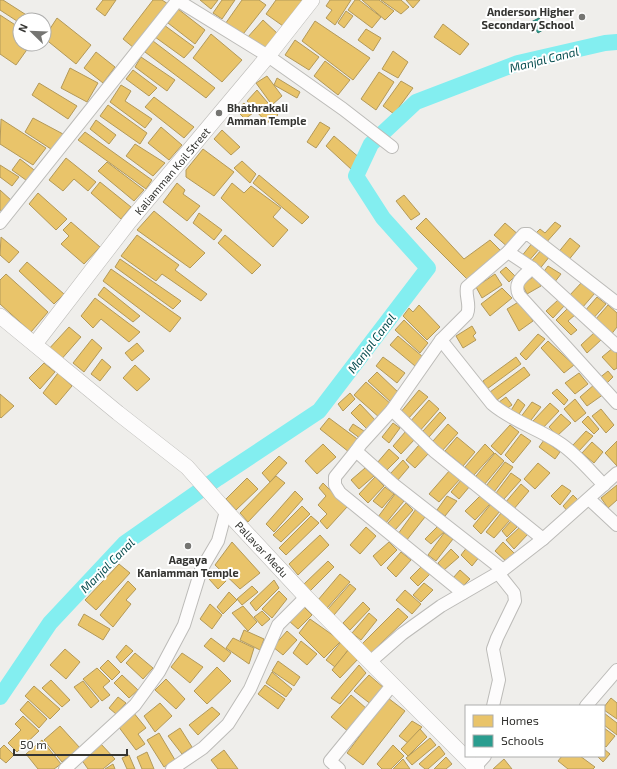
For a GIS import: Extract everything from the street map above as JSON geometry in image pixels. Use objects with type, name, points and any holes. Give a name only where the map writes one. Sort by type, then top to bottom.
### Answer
[{"type":"street","points":[[0,224],[177,0],[268,56],[367,127],[392,147]]},
{"type":"street","name":"Kaliamman Koil Street","points":[[34,344],[129,222],[268,56],[312,0]]},
{"type":"street","points":[[463,593],[340,493],[335,485],[335,477],[361,444],[392,410],[441,340],[467,314],[470,308],[466,292],[467,287],[508,252],[524,234],[528,234],[617,303]]},
{"type":"street","points":[[508,252],[532,268],[617,346]]},
{"type":"street","points":[[532,268],[517,283],[516,289],[519,295],[617,403]]},
{"type":"street","name":"Pallavar Medu","points":[[0,316],[118,413],[187,467],[306,597],[370,662],[465,751]]},
{"type":"street","points":[[441,340],[492,404],[501,412],[561,444],[575,455],[604,485]]},
{"type":"street","points":[[392,410],[434,451],[543,539]]},
{"type":"street","points":[[356,451],[393,484],[500,571],[514,592],[515,601],[493,649],[499,680],[493,705]]},
{"type":"street","points":[[370,662],[402,634],[440,606],[500,571],[543,539],[617,473]]},
{"type":"street","points":[[589,499],[617,525]]},
{"type":"street","points":[[66,769],[78,764],[135,705],[159,672],[184,625],[201,570],[218,541],[226,511]]},
{"type":"street","points":[[172,769],[203,748],[228,724],[250,689],[278,625],[306,597]]},
{"type":"street","points":[[587,705],[617,670]]},
{"type":"street","points":[[331,766],[393,684]]},
{"type":"street","name":"Pallavar Medu","points":[[471,757],[479,764]]},
{"type":"building: Homes","points":[[0,0],[3,0],[22,12],[12,12],[12,18],[0,10]]},
{"type":"building: Homes","points":[[103,0],[116,0],[105,16],[96,9]]},
{"type":"building: Homes","points":[[153,0],[162,0],[168,4],[134,48],[123,39]]},
{"type":"building: Homes","points":[[200,0],[218,0],[211,9]]},
{"type":"building: Homes","points":[[222,0],[235,0],[222,19],[213,13]]},
{"type":"building: Homes","points":[[242,0],[259,0],[266,5],[240,38],[223,27]]},
{"type":"building: Homes","points":[[276,0],[304,0],[283,26],[266,14]]},
{"type":"building: Homes","points":[[330,0],[351,0],[335,25],[326,18],[332,10],[326,6]]},
{"type":"building: Homes","points":[[355,0],[359,0],[381,17],[372,28],[348,10]]},
{"type":"building: Homes","points":[[362,0],[379,0],[394,11],[385,20]]},
{"type":"building: Homes","points":[[381,0],[401,0],[409,7],[401,14]]},
{"type":"building: Homes","points":[[406,0],[420,0],[413,8]]},
{"type":"building: Homes","points":[[178,9],[205,30],[195,44],[168,23]]},
{"type":"building: Homes","points":[[346,11],[353,16],[344,28],[338,23]]},
{"type":"building: Homes","points":[[0,15],[12,23],[12,52],[25,52],[16,65],[0,54]]},
{"type":"building: Homes","points":[[57,18],[91,45],[76,64],[52,44],[52,26]]},
{"type":"building: Homes","points":[[263,20],[278,34],[263,52],[247,38]]},
{"type":"building: Homes","points":[[315,21],[370,58],[353,80],[302,41]]},
{"type":"building: Homes","points":[[443,24],[469,44],[460,55],[434,37]]},
{"type":"building: Homes","points":[[164,25],[194,47],[184,58],[155,37]]},
{"type":"building: Homes","points":[[366,29],[381,38],[373,51],[358,40]]},
{"type":"building: Homes","points":[[211,34],[242,60],[222,82],[193,58]]},
{"type":"building: Homes","points":[[295,40],[319,57],[309,70],[285,55]]},
{"type":"building: Homes","points":[[153,41],[215,88],[206,98],[145,52]]},
{"type":"building: Homes","points":[[393,51],[408,62],[398,78],[382,69]]},
{"type":"building: Homes","points":[[96,52],[115,67],[103,83],[84,68]]},
{"type":"building: Homes","points":[[141,57],[175,80],[167,91],[135,67]]},
{"type":"building: Homes","points":[[325,61],[350,80],[338,95],[314,76]]},
{"type":"building: Homes","points":[[70,68],[98,83],[87,102],[61,88]]},
{"type":"building: Homes","points":[[133,70],[157,88],[149,96],[126,79]]},
{"type":"building: Homes","points":[[379,72],[394,82],[376,110],[361,99]]},
{"type":"building: Homes","points":[[267,76],[282,96],[272,105],[256,83]]},
{"type":"building: Homes","points":[[277,78],[300,92],[297,98],[274,85]]},
{"type":"building: Homes","points":[[401,81],[413,88],[394,114],[383,106]]},
{"type":"building: Homes","points":[[39,83],[77,106],[68,119],[32,95]]},
{"type":"building: Homes","points":[[121,85],[131,91],[125,101],[152,119],[145,128],[110,102]]},
{"type":"building: Homes","points":[[257,90],[278,115],[267,123],[247,101]]},
{"type":"building: Homes","points":[[154,97],[194,127],[184,138],[145,107]]},
{"type":"building: Homes","points":[[244,103],[253,113],[245,119],[236,110]]},
{"type":"building: Homes","points":[[108,105],[147,133],[140,144],[100,116]]},
{"type":"building: Homes","points":[[33,118],[63,134],[54,151],[25,132]]},
{"type":"building: Homes","points":[[1,119],[46,148],[33,165],[0,144]]},
{"type":"building: Homes","points":[[96,120],[116,135],[109,144],[90,129]]},
{"type":"building: Homes","points":[[320,122],[330,128],[316,148],[307,142]]},
{"type":"building: Homes","points":[[161,127],[182,145],[169,160],[148,143]]},
{"type":"building: Homes","points":[[222,130],[240,147],[231,155],[214,139]]},
{"type":"building: Homes","points":[[85,132],[152,180],[146,189],[78,140]]},
{"type":"building: Homes","points":[[334,136],[361,159],[352,170],[326,146]]},
{"type":"building: Homes","points":[[135,144],[165,163],[153,176],[126,156]]},
{"type":"building: Homes","points":[[203,149],[234,172],[214,196],[186,177],[186,170]]},
{"type":"building: Homes","points":[[66,158],[96,182],[88,191],[74,179],[63,191],[49,180]]},
{"type":"building: Homes","points":[[20,159],[38,173],[30,183],[12,170]]},
{"type":"building: Homes","points":[[242,161],[256,174],[250,183],[234,168]]},
{"type":"building: Homes","points":[[107,162],[144,190],[134,201],[98,171]]},
{"type":"building: Homes","points":[[0,165],[19,177],[12,186],[0,177]]},
{"type":"building: Homes","points":[[259,175],[309,217],[302,224],[253,183]]},
{"type":"building: Homes","points":[[100,182],[131,207],[121,219],[91,193]]},
{"type":"building: Homes","points":[[177,183],[185,190],[183,194],[200,206],[187,221],[163,202]]},
{"type":"building: Homes","points":[[232,183],[244,193],[251,186],[281,208],[273,217],[288,230],[273,247],[221,198]]},
{"type":"building: Homes","points":[[0,190],[12,201],[2,211],[0,210]]},
{"type":"building: Homes","points":[[38,193],[67,219],[56,230],[29,204]]},
{"type":"building: Homes","points":[[404,195],[420,214],[411,220],[396,201]]},
{"type":"building: Homes","points":[[154,211],[205,253],[190,268],[137,230]]},
{"type":"building: Homes","points":[[199,213],[222,230],[214,240],[193,223]]},
{"type":"building: Homes","points":[[426,218],[464,259],[490,240],[503,253],[468,280],[416,228]]},
{"type":"building: Homes","points":[[71,222],[100,247],[84,264],[61,244],[69,236],[63,230]]},
{"type":"building: Homes","points":[[555,222],[561,226],[544,245],[534,235],[540,229],[545,233]]},
{"type":"building: Homes","points":[[505,223],[520,236],[509,248],[494,235]]},
{"type":"building: Homes","points":[[137,235],[179,265],[175,270],[207,294],[201,301],[162,274],[156,281],[121,256]]},
{"type":"building: Homes","points":[[225,235],[261,265],[252,274],[218,243]]},
{"type":"building: Homes","points":[[1,237],[19,252],[9,263],[0,255]]},
{"type":"building: Homes","points":[[570,238],[580,246],[567,262],[557,254]]},
{"type":"building: Homes","points":[[533,242],[540,248],[527,263],[521,257]]},
{"type":"building: Homes","points":[[542,249],[550,256],[538,271],[529,264]]},
{"type":"building: Homes","points":[[120,259],[181,301],[173,309],[115,267]]},
{"type":"building: Homes","points":[[27,262],[64,294],[54,304],[19,271]]},
{"type":"building: Homes","points":[[548,266],[561,274],[554,283],[542,274]]},
{"type":"building: Homes","points":[[506,267],[515,276],[509,282],[500,272]]},
{"type":"building: Homes","points":[[111,269],[181,318],[170,332],[103,281]]},
{"type":"building: Homes","points":[[6,274],[48,312],[31,332],[0,304],[0,280]]},
{"type":"building: Homes","points":[[495,274],[502,285],[482,298],[476,287]]},
{"type":"building: Homes","points":[[535,276],[541,286],[527,294],[522,284]]},
{"type":"building: Homes","points":[[582,282],[595,293],[582,308],[569,296]]},
{"type":"building: Homes","points":[[104,287],[140,316],[133,322],[98,295]]},
{"type":"building: Homes","points":[[502,288],[512,298],[490,316],[481,304]]},
{"type":"building: Homes","points":[[597,297],[606,304],[591,321],[584,312]]},
{"type":"building: Homes","points":[[95,298],[140,332],[129,342],[101,319],[93,328],[81,316]]},
{"type":"building: Homes","points":[[558,300],[565,305],[553,318],[546,311]]},
{"type":"building: Homes","points":[[520,301],[533,321],[519,331],[507,309]]},
{"type":"building: Homes","points":[[419,305],[440,327],[427,340],[403,316],[409,308],[413,312]]},
{"type":"building: Homes","points":[[608,305],[617,313],[617,327],[610,336],[595,320]]},
{"type":"building: Homes","points":[[569,307],[576,314],[568,321],[577,330],[571,335],[556,320]]},
{"type":"building: Homes","points":[[404,320],[428,343],[420,353],[395,330]]},
{"type":"building: Homes","points":[[472,326],[476,333],[473,336],[476,340],[463,348],[456,336]]},
{"type":"building: Homes","points":[[69,327],[81,337],[59,362],[47,351]]},
{"type":"building: Homes","points":[[595,332],[601,340],[587,353],[581,345]]},
{"type":"building: Homes","points":[[538,334],[545,339],[526,360],[520,354]]},
{"type":"building: Homes","points":[[398,336],[423,357],[415,366],[390,345]]},
{"type":"building: Homes","points":[[92,339],[102,348],[84,372],[73,363]]},
{"type":"building: Homes","points":[[548,341],[574,365],[564,373],[541,348]]},
{"type":"building: Homes","points":[[137,343],[144,351],[132,361],[125,353]]},
{"type":"building: Homes","points":[[614,347],[617,350],[617,368],[614,370],[602,357]]},
{"type":"building: Homes","points":[[383,357],[405,373],[397,383],[376,366]]},
{"type":"building: Homes","points":[[516,357],[521,364],[487,389],[483,381]]},
{"type":"building: Homes","points":[[102,359],[111,367],[100,381],[91,374]]},
{"type":"building: Homes","points":[[44,363],[55,372],[40,389],[29,378]]},
{"type":"building: Homes","points":[[135,365],[150,379],[137,391],[123,378]]},
{"type":"building: Homes","points":[[524,367],[530,375],[497,400],[490,392]]},
{"type":"building: Homes","points":[[608,371],[613,377],[604,386],[598,379]]},
{"type":"building: Homes","points":[[377,372],[400,394],[392,403],[368,381]]},
{"type":"building: Homes","points":[[58,373],[72,386],[56,405],[43,393]]},
{"type":"building: Homes","points":[[579,373],[588,384],[575,394],[565,383]]},
{"type":"building: Homes","points":[[366,382],[392,405],[380,418],[354,395]]},
{"type":"building: Homes","points":[[595,384],[604,394],[587,406],[580,397]]},
{"type":"building: Homes","points":[[557,389],[568,400],[564,405],[552,393]]},
{"type":"building: Homes","points":[[419,390],[428,397],[407,420],[400,413]]},
{"type":"building: Homes","points":[[350,393],[355,399],[343,411],[338,404]]},
{"type":"building: Homes","points":[[0,394],[14,406],[1,418],[0,417]]},
{"type":"building: Homes","points":[[506,397],[512,405],[505,410],[499,402]]},
{"type":"building: Homes","points":[[518,399],[525,405],[517,417],[510,412]]},
{"type":"building: Homes","points":[[575,399],[586,413],[575,422],[564,409]]},
{"type":"building: Homes","points":[[429,400],[439,409],[418,433],[409,423]]},
{"type":"building: Homes","points":[[532,402],[541,407],[528,424],[520,418]]},
{"type":"building: Homes","points":[[550,403],[559,411],[541,430],[533,421]]},
{"type":"building: Homes","points":[[360,404],[376,421],[367,429],[351,413]]},
{"type":"building: Homes","points":[[601,409],[614,425],[606,433],[592,416]]},
{"type":"building: Homes","points":[[440,412],[446,418],[429,437],[423,431]]},
{"type":"building: Homes","points":[[561,414],[571,423],[557,436],[549,427]]},
{"type":"building: Homes","points":[[588,416],[599,429],[594,434],[582,422]]},
{"type":"building: Homes","points":[[329,418],[360,441],[349,452],[320,429]]},
{"type":"building: Homes","points":[[393,423],[400,428],[389,443],[382,437]]},
{"type":"building: Homes","points":[[353,424],[367,433],[361,439],[349,430]]},
{"type":"building: Homes","points":[[448,424],[458,433],[442,451],[433,441]]},
{"type":"building: Homes","points":[[510,425],[519,432],[501,455],[491,446]]},
{"type":"building: Homes","points":[[406,431],[415,439],[401,454],[393,446]]},
{"type":"building: Homes","points":[[586,431],[593,436],[579,451],[573,445]]},
{"type":"building: Homes","points":[[521,434],[531,441],[513,463],[505,455]]},
{"type":"building: Homes","points":[[457,437],[475,452],[463,466],[445,451]]},
{"type":"building: Homes","points":[[544,440],[560,452],[555,459],[539,447]]},
{"type":"building: Homes","points":[[617,441],[617,466],[605,453]]},
{"type":"building: Homes","points":[[592,442],[603,452],[594,463],[582,453]]},
{"type":"building: Homes","points":[[323,444],[336,457],[317,474],[305,461]]},
{"type":"building: Homes","points":[[485,444],[494,453],[474,475],[465,467]]},
{"type":"building: Homes","points":[[419,445],[428,454],[415,468],[406,460]]},
{"type":"building: Homes","points":[[389,449],[399,458],[385,472],[377,463]]},
{"type":"building: Homes","points":[[495,453],[504,461],[484,485],[476,476]]},
{"type":"building: Homes","points":[[279,456],[287,463],[270,482],[262,473]]},
{"type":"building: Homes","points":[[403,460],[409,467],[397,481],[390,474]]},
{"type":"building: Homes","points":[[505,462],[513,467],[494,492],[486,486]]},
{"type":"building: Homes","points":[[538,463],[550,473],[535,489],[524,479]]},
{"type":"building: Homes","points":[[365,468],[374,476],[359,489],[351,480]]},
{"type":"building: Homes","points":[[450,470],[461,478],[439,502],[429,494]]},
{"type":"building: Homes","points":[[511,473],[521,480],[504,499],[496,493]]},
{"type":"building: Homes","points":[[276,476],[285,483],[248,522],[240,513]]},
{"type":"building: Homes","points":[[375,477],[384,486],[368,503],[359,494]]},
{"type":"building: Homes","points":[[247,478],[258,489],[236,510],[226,499]]},
{"type":"building: Homes","points":[[462,479],[470,486],[459,499],[451,492]]},
{"type":"building: Homes","points":[[323,483],[347,507],[327,529],[320,521],[327,514],[318,505],[326,496],[319,488]]},
{"type":"building: Homes","points":[[521,484],[529,491],[513,510],[505,503]]},
{"type":"building: Homes","points":[[562,485],[571,491],[560,505],[551,496]]},
{"type":"building: Homes","points":[[617,485],[617,500],[608,508],[601,498]]},
{"type":"building: Homes","points":[[385,487],[394,494],[382,508],[373,501]]},
{"type":"building: Homes","points":[[295,491],[303,499],[274,532],[266,524]]},
{"type":"building: Homes","points":[[395,494],[404,501],[386,523],[378,517]]},
{"type":"building: Homes","points":[[573,495],[581,503],[570,514],[563,506]]},
{"type":"building: Homes","points":[[447,496],[457,501],[445,516],[437,510]]},
{"type":"building: Homes","points":[[480,496],[490,504],[475,520],[465,511]]},
{"type":"building: Homes","points":[[406,503],[413,510],[395,530],[388,523]]},
{"type":"building: Homes","points":[[491,504],[500,511],[481,534],[473,526]]},
{"type":"building: Homes","points":[[302,506],[310,514],[281,542],[273,535]]},
{"type":"building: Homes","points":[[416,509],[425,517],[406,541],[398,534]]},
{"type":"building: Homes","points":[[501,513],[510,520],[494,538],[486,532]]},
{"type":"building: Homes","points":[[311,516],[319,523],[286,555],[279,548]]},
{"type":"building: Homes","points":[[511,521],[517,527],[507,537],[502,531]]},
{"type":"building: Homes","points":[[439,525],[445,531],[431,544],[425,539]]},
{"type":"building: Homes","points":[[366,527],[376,536],[360,554],[350,545]]},
{"type":"building: Homes","points":[[520,527],[528,534],[514,549],[506,540]]},
{"type":"building: Homes","points":[[444,533],[453,539],[436,561],[428,555]]},
{"type":"building: Homes","points":[[320,535],[329,545],[298,575],[289,564]]},
{"type":"building: Homes","points":[[232,542],[260,573],[240,589],[215,565]]},
{"type":"building: Homes","points":[[389,542],[397,550],[381,566],[373,556]]},
{"type":"building: Homes","points":[[503,542],[517,556],[509,564],[495,551]]},
{"type":"building: Homes","points":[[468,546],[480,556],[472,566],[461,555]]},
{"type":"building: Homes","points":[[451,549],[459,557],[444,570],[438,563]]},
{"type":"building: Homes","points":[[401,552],[411,560],[396,577],[387,568]]},
{"type":"building: Homes","points":[[328,561],[334,567],[310,591],[304,584]]},
{"type":"building: Homes","points":[[119,564],[130,573],[96,610],[85,600]]},
{"type":"building: Homes","points":[[423,565],[431,573],[418,586],[410,578]]},
{"type":"building: Homes","points":[[218,570],[226,581],[218,589],[209,579]]},
{"type":"building: Homes","points":[[460,570],[470,579],[462,587],[453,578]]},
{"type":"building: Homes","points":[[340,574],[350,582],[327,608],[318,600]]},
{"type":"building: Homes","points":[[274,580],[279,588],[256,611],[250,603]]},
{"type":"building: Homes","points":[[128,581],[136,589],[126,600],[131,604],[113,627],[100,615]]},
{"type":"building: Homes","points":[[424,583],[433,590],[421,602],[413,595]]},
{"type":"building: Homes","points":[[350,584],[356,589],[334,615],[328,609]]},
{"type":"building: Homes","points":[[252,586],[258,592],[242,605],[237,599]]},
{"type":"building: Homes","points":[[405,590],[421,604],[412,614],[396,600]]},
{"type":"building: Homes","points":[[279,591],[287,599],[272,618],[262,609]]},
{"type":"building: Homes","points":[[229,592],[237,600],[223,614],[217,607]]},
{"type":"building: Homes","points":[[363,602],[370,609],[350,630],[343,623]]},
{"type":"building: Homes","points":[[210,604],[222,615],[212,629],[200,619]]},
{"type":"building: Homes","points":[[302,605],[312,615],[298,629],[289,621]]},
{"type":"building: Homes","points":[[243,606],[257,622],[248,631],[232,613]]},
{"type":"building: Homes","points":[[398,608],[408,617],[370,654],[361,645]]},
{"type":"building: Homes","points":[[262,611],[270,619],[262,626],[254,617]]},
{"type":"building: Homes","points":[[369,613],[377,620],[361,640],[352,633]]},
{"type":"building: Homes","points":[[84,614],[110,629],[103,640],[78,625]]},
{"type":"building: Homes","points":[[310,619],[341,641],[324,658],[299,633]]},
{"type":"building: Homes","points":[[244,630],[264,639],[260,650],[240,640]]},
{"type":"building: Homes","points":[[287,631],[297,640],[283,655],[273,647]]},
{"type":"building: Homes","points":[[211,638],[231,653],[224,662],[204,646]]},
{"type":"building: Homes","points":[[233,638],[254,648],[249,664],[226,648]]},
{"type":"building: Homes","points":[[301,641],[317,654],[307,665],[293,653]]},
{"type":"building: Homes","points":[[341,642],[349,649],[335,667],[326,660]]},
{"type":"building: Homes","points":[[126,645],[133,651],[121,663],[116,657]]},
{"type":"building: Homes","points":[[65,649],[80,662],[66,679],[50,665]]},
{"type":"building: Homes","points":[[349,649],[359,658],[340,678],[332,670]]},
{"type":"building: Homes","points":[[135,653],[153,668],[143,679],[126,663]]},
{"type":"building: Homes","points":[[182,653],[203,667],[190,683],[171,667]]},
{"type":"building: Homes","points":[[108,660],[120,672],[112,680],[100,668]]},
{"type":"building: Homes","points":[[278,661],[300,677],[294,686],[272,671]]},
{"type":"building: Homes","points":[[359,665],[366,673],[340,704],[331,698]]},
{"type":"building: Homes","points":[[217,667],[231,681],[207,704],[194,691]]},
{"type":"building: Homes","points":[[97,668],[110,681],[103,687],[110,695],[102,701],[83,679]]},
{"type":"building: Homes","points":[[272,672],[292,689],[286,697],[266,683]]},
{"type":"building: Homes","points":[[122,675],[138,690],[129,698],[114,683]]},
{"type":"building: Homes","points":[[369,675],[384,688],[372,705],[354,691]]},
{"type":"building: Homes","points":[[166,679],[185,699],[176,709],[155,690]]},
{"type":"building: Homes","points":[[51,680],[70,700],[62,707],[42,688]]},
{"type":"building: Homes","points":[[83,681],[99,701],[91,708],[74,687]]},
{"type":"building: Homes","points":[[265,685],[285,699],[278,709],[258,694]]},
{"type":"building: Homes","points":[[34,686],[60,709],[50,719],[25,696]]},
{"type":"building: Homes","points":[[351,695],[367,709],[350,733],[331,717]]},
{"type":"building: Homes","points":[[118,697],[126,703],[116,714],[109,708]]},
{"type":"building: Homes","points":[[388,698],[405,711],[363,765],[347,753]]},
{"type":"building: Homes","points":[[611,698],[617,703],[617,719],[605,711],[605,706]]},
{"type":"building: Homes","points":[[28,701],[47,719],[39,728],[20,710]]},
{"type":"building: Homes","points":[[160,703],[172,716],[155,732],[144,716]]},
{"type":"building: Homes","points":[[212,707],[220,714],[198,735],[189,725]]},
{"type":"building: Homes","points":[[133,712],[146,728],[138,734],[145,744],[136,750],[118,726]]},
{"type":"building: Homes","points":[[605,714],[617,723],[617,735],[605,726]]},
{"type":"building: Homes","points":[[23,716],[39,731],[17,752],[8,743],[21,730],[15,724]]},
{"type":"building: Homes","points":[[412,721],[422,727],[408,743],[399,736]]},
{"type":"building: Homes","points":[[60,726],[80,748],[62,762],[44,740]]},
{"type":"building: Homes","points":[[180,728],[192,747],[182,754],[168,736]]},
{"type":"building: Homes","points":[[420,729],[427,737],[408,756],[401,749]]},
{"type":"building: Homes","points":[[605,729],[615,736],[606,747],[605,746]]},
{"type":"building: Homes","points":[[159,733],[175,760],[164,767],[147,740]]},
{"type":"building: Homes","points":[[430,738],[436,745],[412,765],[406,758]]},
{"type":"building: Homes","points":[[42,740],[61,764],[54,769],[38,769],[26,754]]},
{"type":"building: Homes","points":[[100,743],[115,759],[103,769],[88,769],[81,759]]},
{"type":"building: Homes","points":[[4,745],[14,755],[6,763],[0,758],[0,749]]},
{"type":"building: Homes","points":[[393,745],[404,756],[391,769],[382,769],[377,764]]},
{"type":"building: Homes","points":[[439,746],[445,754],[428,769],[425,769],[419,764]]},
{"type":"building: Homes","points":[[224,750],[238,769],[218,769],[211,760]]},
{"type":"building: Homes","points":[[605,750],[610,754],[603,762],[598,757],[605,757]]},
{"type":"building: Homes","points":[[147,752],[154,769],[142,769],[137,757]]},
{"type":"building: Homes","points":[[129,755],[135,769],[127,769],[122,758]]},
{"type":"building: Homes","points":[[446,757],[452,764],[446,769],[434,769]]},
{"type":"building: Homes","points":[[561,757],[581,757],[595,767],[593,769],[568,769],[558,761]]},
{"type":"building: Homes","points":[[403,759],[410,769],[393,769]]},
{"type":"building: Homes","points":[[504,759],[512,769],[493,769]]},
{"type":"building: Homes","points":[[113,764],[115,769],[105,769]]},
{"type":"building: Schools","points":[[539,18],[546,28],[538,33],[531,22]]},
{"type":"waterway","name":"Manjal Canal","points":[[0,697],[50,623],[125,543],[218,478],[319,411],[428,268],[383,218],[356,176],[371,144],[416,102],[518,63],[605,43],[617,42]]},
{"type":"place","name":"Anderson Higher Secondary School","points":[[582,17]]},
{"type":"place","name":"Bhathrakali Amman Temple","points":[[219,113]]},
{"type":"place","name":"Aagaya Kaniamman Temple","points":[[188,546]]}]
